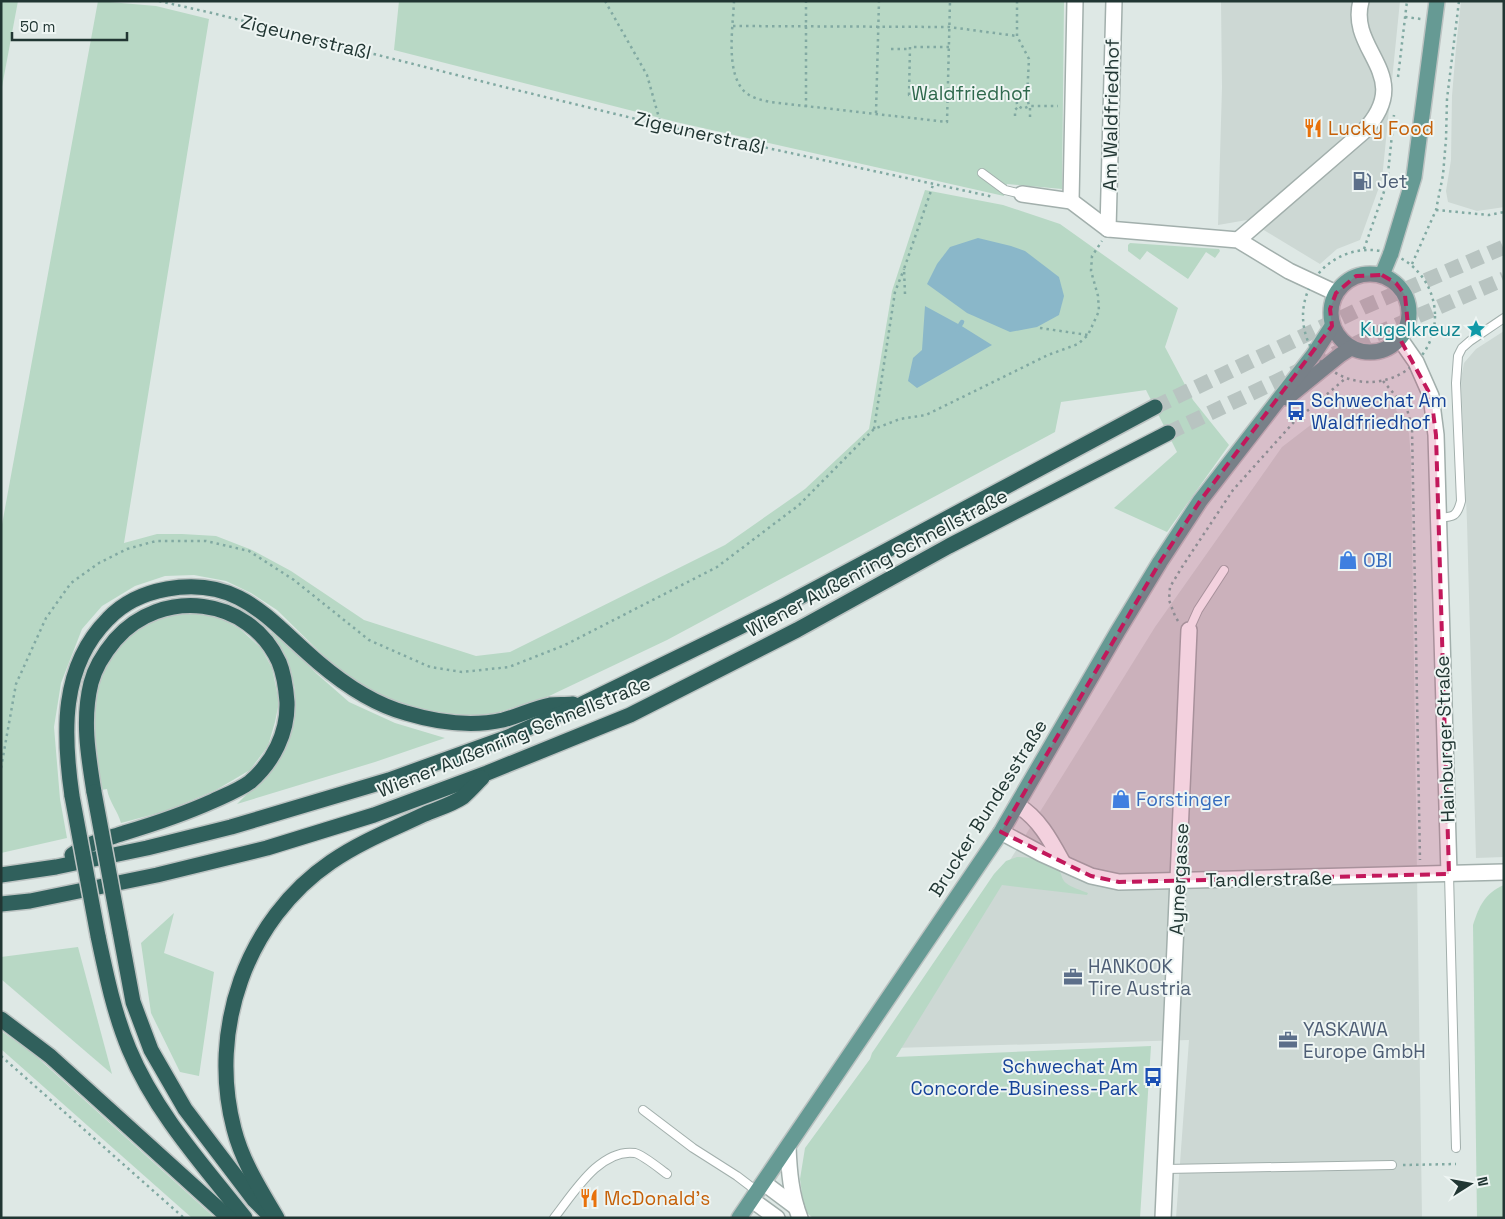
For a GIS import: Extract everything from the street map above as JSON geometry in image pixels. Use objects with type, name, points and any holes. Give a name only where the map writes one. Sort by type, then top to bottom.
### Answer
[{"type":"highway","name":"Wiener Außenring Schnellstraße","points":[[1,875],[156,846],[231,828],[312,805],[389,780],[508,736],[582,704],[783,606],[1155,407]]},
{"type":"highway","name":"Wiener Außenring Schnellstraße","points":[[1,904],[30,901],[157,875],[267,848],[374,815],[487,773],[630,715],[797,630],[949,546],[1168,433]]},
{"type":"highway","points":[[245,1218],[195,1157],[142,1076],[119,1024],[110,992],[72,796],[66,738],[69,695],[79,660],[100,627],[112,614],[128,603],[162,590],[198,586],[215,589],[249,602],[274,621],[339,680],[381,704],[406,713],[450,722],[479,722],[502,720],[549,706],[582,704]]},
{"type":"highway","points":[[56,866],[86,845],[158,822],[234,792],[249,782],[265,766],[278,744],[284,728],[287,710],[284,678],[279,662],[270,646],[258,632],[243,621],[212,608],[196,605],[164,608],[135,621],[121,633],[99,663],[92,681],[87,704],[86,735],[94,792],[120,932],[133,1002],[151,1050],[185,1109],[254,1200],[272,1218]]},
{"type":"highway","points":[[276,1218],[241,1152],[230,1113],[225,1048],[234,1000],[243,972],[253,951],[278,912],[312,877],[355,848],[463,797],[487,773]]},
{"type":"highway","points":[[1,1019],[50,1056],[229,1218]]},
{"type":"main road","points":[[1382,275],[1391,253],[1414,177],[1437,1]]},
{"type":"main road","points":[[1369,273],[1382,275],[1396,283],[1405,295],[1409,310],[1408,326],[1400,339],[1392,346],[1372,353],[1361,352],[1343,343],[1332,326],[1330,309],[1336,292],[1344,282],[1356,276],[1369,273]]},
{"type":"main road","points":[[1265,416],[1314,354],[1332,326]]},
{"type":"main road","points":[[1265,416],[1351,348]]},
{"type":"main road","name":"Brucker Bundesstraße","points":[[739,1218],[1001,832],[1160,562],[1200,501],[1265,416]]},
{"type":"street","name":"Am Waldfriedhof","points":[[1071,201],[1075,1]]},
{"type":"street","name":"Am Waldfriedhof","points":[[1108,229],[1114,1]]},
{"type":"street","points":[[1238,240],[1363,132],[1377,114],[1382,104],[1384,87],[1380,70],[1360,24],[1359,8],[1361,1]]},
{"type":"street","points":[[1022,194],[1071,201],[1108,229],[1238,240],[1289,271],[1336,292]]},
{"type":"street","name":"Hainburger Straße","points":[[1400,339],[1416,362],[1431,396],[1436,435],[1449,874]]},
{"type":"street","name":"Aymergasse","points":[[1162,1218],[1179,881],[1189,630]]},
{"type":"street","points":[[1017,805],[1028,811],[1046,833],[1063,863]]},
{"type":"street","name":"Tandlerstraße","points":[[1001,832],[1042,854],[1091,876],[1119,882],[1504,872]]},
{"type":"street","points":[[788,1147],[789,1174],[798,1212]]},
{"type":"street","points":[[758,1192],[798,1212]]},
{"type":"street","points":[[758,1192],[777,1218]]},
{"type":"lane","points":[[982,173],[1005,190],[1022,194]]},
{"type":"lane","points":[[1438,518],[1451,517],[1456,514],[1461,501],[1456,383],[1458,356],[1462,348],[1470,341],[1504,318]]},
{"type":"lane","points":[[1189,630],[1198,610],[1224,570]]},
{"type":"lane","name":"Hainburger Straße","points":[[1449,874],[1456,1148]]},
{"type":"lane","points":[[643,1110],[693,1148],[758,1192]]},
{"type":"lane","points":[[554,1218],[585,1179],[606,1159],[621,1153],[637,1153],[667,1174]]},
{"type":"lane","points":[[1165,1169],[1392,1165]]},
{"type":"path","name":"Zigeunerstraßl","points":[[159,1],[661,125],[933,185],[1010,200],[1022,194]]},
{"type":"path","points":[[605,1],[647,75],[661,125]]},
{"type":"path","points":[[734,1],[732,63],[737,80],[745,92],[760,100],[806,107],[947,122],[950,1]]},
{"type":"path","points":[[806,1],[806,107]]},
{"type":"path","points":[[876,113],[879,1]]},
{"type":"path","points":[[1017,1],[1017,36],[1029,59],[1027,97],[1030,106],[1030,117]]},
{"type":"path","points":[[1398,85],[1408,1]]},
{"type":"path","points":[[1412,264],[1436,210],[1443,175],[1447,98],[1459,1]]},
{"type":"path","points":[[734,26],[949,27],[1017,36]]},
{"type":"path","points":[[891,49],[949,47]]},
{"type":"path","points":[[910,49],[909,95],[948,96]]},
{"type":"path","points":[[1015,116],[1019,97],[1027,97]]},
{"type":"path","points":[[1018,107],[1023,109],[1030,106],[1074,106]]},
{"type":"path","points":[[1364,249],[1387,183],[1394,115]]},
{"type":"path","points":[[874,429],[895,292],[933,185]]},
{"type":"path","points":[[1436,210],[1489,215],[1504,212]]},
{"type":"path","points":[[1,768],[16,684],[46,618],[71,583],[99,562],[127,549],[156,541],[206,541],[249,551],[294,580],[370,640],[378,644],[430,667],[462,672],[509,667],[565,645],[717,567],[799,505],[874,429],[900,419],[926,415],[1048,355],[1078,344],[1088,335],[1099,312],[1098,296],[1091,270],[1092,256],[1108,229]]},
{"type":"path","points":[[1364,249],[1378,249],[1391,253],[1412,264],[1424,278],[1432,294],[1435,312],[1434,331],[1427,348],[1416,362],[1395,377],[1364,382],[1346,378],[1326,367],[1314,354],[1305,335],[1302,321],[1302,307],[1325,265],[1343,254],[1364,249]]},
{"type":"path","points":[[904,268],[905,294]]},
{"type":"path","points":[[1040,328],[1088,335]]},
{"type":"path","points":[[1189,630],[1175,616],[1169,600],[1170,587],[1182,567],[1233,490],[1293,423],[1346,378]]},
{"type":"path","points":[[1383,380],[1407,409],[1412,428],[1420,875]]},
{"type":"path","points":[[1,1056],[184,1218]]},
{"type":"path","points":[[1392,1165],[1456,1164]]},
{"type":"highlighted area","points":[[1382,275],[1396,283],[1405,295],[1408,326],[1400,339],[1431,396],[1436,435],[1449,874],[1119,882],[1091,876],[1001,832],[1160,562],[1200,501],[1332,326],[1330,309],[1336,293],[1356,276]]},
{"type":"shaded area","points":[[1221,1],[1400,1],[1382,179],[1360,240],[1337,249],[1320,264],[1247,220],[1218,225],[1222,87]]},
{"type":"shaded area","points":[[1461,1],[1504,1],[1504,207],[1477,211],[1448,202],[1446,191],[1451,160],[1452,96]]},
{"type":"shaded area","points":[[1504,331],[1504,857],[1476,858],[1467,522],[1461,379],[1464,363],[1476,349]]},
{"type":"shaded area","points":[[1347,397],[1376,397],[1395,408],[1409,433],[1411,458],[1422,1218],[1176,1218],[1189,1040],[893,1048],[1155,627],[1282,447]]},
{"type":"green space","points":[[1,1],[18,1],[1,92]]},
{"type":"green space","points":[[98,1],[156,6],[209,19],[124,543],[157,534],[216,536],[252,550],[291,571],[364,620],[476,656],[510,652],[725,545],[805,489],[869,429],[892,291],[925,190],[1003,205],[1060,224],[1178,308],[1165,347],[1193,400],[1229,445],[1167,532],[1114,508],[1177,452],[1146,390],[1061,402],[1055,432],[667,640],[547,697],[490,715],[456,716],[409,708],[370,690],[333,665],[277,610],[251,593],[226,581],[194,575],[165,576],[135,586],[102,606],[82,629],[61,683],[54,727],[60,799],[67,838],[1,853],[1,530]]},
{"type":"green space","name":"Waldfriedhof","points":[[399,1],[1064,1],[1062,189],[1007,184],[1004,196],[676,122],[394,50]]},
{"type":"green space","points":[[1130,243],[1219,249],[1220,251],[1215,258],[1206,252],[1188,279],[1147,251],[1140,260],[1128,251]]},
{"type":"green space","points":[[182,612],[211,613],[240,629],[261,648],[272,668],[279,702],[275,722],[268,746],[250,770],[216,790],[166,811],[121,823],[107,789],[101,790],[93,717],[101,676],[117,648],[144,625]]},
{"type":"green space","points":[[273,631],[349,702],[395,723],[445,738],[375,762],[237,804],[275,766],[292,731],[295,689],[287,659],[270,634]]},
{"type":"green space","points":[[1017,857],[1045,861],[1059,870],[1066,883],[1088,893],[1087,895],[1002,885],[896,1057],[1151,1046],[1140,1218],[813,1218],[807,1213],[803,1201],[800,1179],[805,1148],[870,1059],[872,1053],[994,874],[1006,861]]},
{"type":"green space","points":[[1504,885],[1504,1218],[1477,1218],[1473,925],[1487,896]]},
{"type":"green space","points":[[174,913],[164,953],[214,972],[199,1076],[180,1072],[151,1013],[141,943]]},
{"type":"green space","points":[[78,947],[112,1074],[1,979],[1,957]]},
{"type":"green space","points":[[1,1031],[29,1050],[215,1218],[192,1218],[1,1049]]},
{"type":"water","points":[[978,238],[1025,251],[1059,277],[1064,296],[1059,315],[1037,327],[1010,332],[967,313],[927,284],[937,264],[950,247]]},
{"type":"water","points":[[925,306],[992,345],[917,388],[908,381],[913,358],[922,350]]},
{"type":"waterway","points":[[957,330],[962,322]]},
{"type":"tunnel","points":[[1155,407],[1364,307],[1504,247]]},
{"type":"tunnel","points":[[1168,433],[1376,334],[1504,279]]},
{"type":"place","name":"Lucky Food","points":[[1313,128]]},
{"type":"place","name":"Jet","points":[[1362,181]]},
{"type":"place","name":"Kugelkreuz","points":[[1476,329]]},
{"type":"place","name":"Schwechat Am Waldfriedhof","points":[[1296,411]]},
{"type":"place","name":"OBI","points":[[1348,560]]},
{"type":"place","name":"Forstinger","points":[[1121,799]]},
{"type":"place","name":"HANKOOK Tire Austria","points":[[1073,977]]},
{"type":"place","name":"YASKAWA Europe GmbH","points":[[1288,1040]]},
{"type":"place","name":"Schwechat Am Concorde-Business-Park","points":[[1153,1077]]},
{"type":"place","name":"McDonald's","points":[[589,1198]]}]
